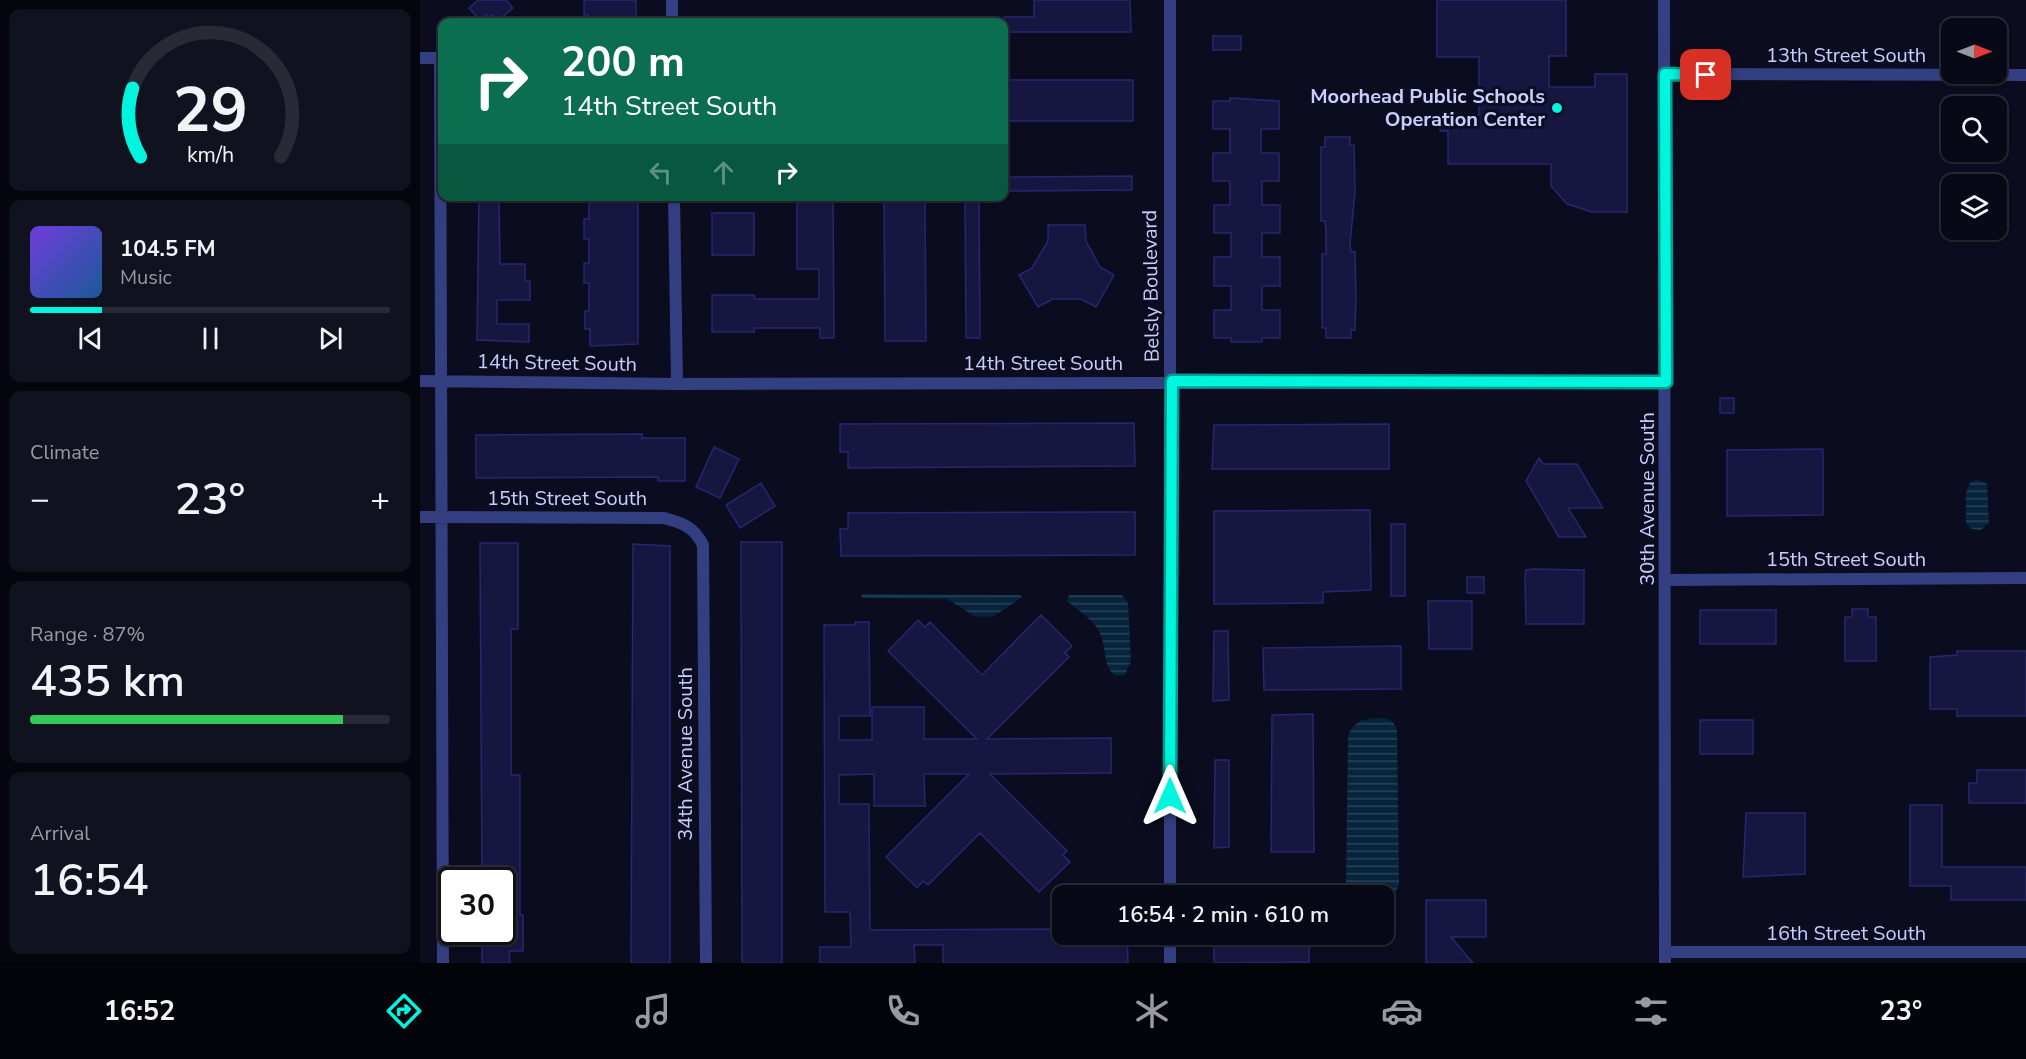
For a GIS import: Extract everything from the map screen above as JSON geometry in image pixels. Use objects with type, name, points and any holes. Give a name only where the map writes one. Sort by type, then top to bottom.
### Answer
[{"type":"street","points":[[672,0],[672,18]]},
{"type":"street","name":"Belsly Boulevard","points":[[1170,0],[1172,381],[1170,885]]},
{"type":"street","name":"30th Avenue South","points":[[1664,0],[1665,958]]},
{"type":"street","points":[[420,58],[438,58]]},
{"type":"street","name":"13th Street South","points":[[1665,74],[2026,75]]},
{"type":"street","points":[[440,201],[443,963]]},
{"type":"street","points":[[674,201],[676,384]]},
{"type":"street","name":"14th Street South","points":[[420,381],[676,384],[1172,381],[1666,382]]},
{"type":"street","name":"15th Street South","points":[[420,517],[664,518],[684,524],[697,533],[703,545]]},
{"type":"street","name":"34th Avenue South","points":[[703,545],[706,963]]},
{"type":"street","name":"15th Street South","points":[[1666,580],[2026,578]]},
{"type":"street","points":[[1170,945],[1170,963]]},
{"type":"street","name":"16th Street South","points":[[1665,958],[2026,952]]},
{"type":"water","points":[[1977,479],[1987,484],[1989,523],[1981,530],[1972,529],[1966,523],[1966,493],[1970,483]]},
{"type":"water","points":[[863,594],[1020,595],[1022,597],[994,616],[984,617],[974,616],[947,599],[863,598],[861,596]]},
{"type":"water","points":[[1069,595],[1122,595],[1128,603],[1131,661],[1125,675],[1116,676],[1109,668],[1099,631],[1087,617],[1067,601]]},
{"type":"water","points":[[1385,718],[1393,722],[1397,730],[1399,884],[1394,895],[1394,885],[1346,885],[1348,736],[1358,722]]},
{"type":"building","points":[[478,0],[506,0],[513,8],[501,18],[495,18],[492,15],[488,18],[486,15],[478,18],[469,8]]},
{"type":"building","points":[[584,0],[636,0],[636,18],[588,18],[588,15],[584,15]]},
{"type":"building","points":[[1034,0],[1130,0],[1131,32],[1008,32],[1008,18],[1004,18],[1034,17]]},
{"type":"building","name":"Moorhead Public Schools Operation Center","points":[[1437,0],[1566,0],[1566,56],[1549,56],[1549,87],[1595,87],[1595,74],[1627,74],[1627,212],[1592,212],[1567,204],[1551,186],[1551,164],[1448,164],[1448,131],[1440,131],[1440,115],[1479,115],[1479,57],[1437,57]]},
{"type":"building","points":[[1213,36],[1241,36],[1241,50],[1213,50]]},
{"type":"building","points":[[1008,80],[1133,80],[1133,121],[1008,121]]},
{"type":"building","points":[[1230,98],[1279,101],[1279,129],[1261,129],[1261,153],[1279,153],[1279,181],[1262,181],[1262,205],[1280,205],[1280,233],[1262,233],[1262,257],[1280,257],[1280,286],[1262,286],[1262,310],[1280,310],[1280,338],[1262,338],[1262,342],[1231,342],[1231,338],[1214,338],[1214,310],[1231,310],[1231,286],[1214,286],[1214,257],[1231,257],[1231,233],[1214,233],[1214,205],[1230,205],[1230,181],[1213,181],[1213,153],[1230,153],[1230,129],[1213,129],[1213,101],[1230,101]]},
{"type":"building","points":[[1325,137],[1350,137],[1350,145],[1354,145],[1355,192],[1350,244],[1351,252],[1355,252],[1356,299],[1355,330],[1351,330],[1351,338],[1326,338],[1326,328],[1322,328],[1322,254],[1326,254],[1326,231],[1325,221],[1321,221],[1321,147],[1325,147]]},
{"type":"building","points":[[1132,176],[1132,190],[1008,191],[1008,177]]},
{"type":"building","points":[[479,201],[499,201],[500,264],[525,264],[525,281],[530,281],[530,300],[497,300],[497,324],[529,324],[529,342],[477,340]]},
{"type":"building","points":[[589,201],[638,201],[638,344],[590,346],[590,329],[585,329],[585,311],[589,311],[589,283],[584,283],[584,263],[589,263],[589,239],[584,239],[584,219],[589,219]]},
{"type":"building","points":[[797,201],[833,201],[834,338],[820,338],[820,328],[754,328],[754,332],[712,332],[712,295],[754,295],[754,299],[819,299],[819,269],[797,269]]},
{"type":"building","points":[[884,201],[925,201],[926,341],[885,341]]},
{"type":"building","points":[[965,201],[979,201],[980,338],[966,338]]},
{"type":"building","points":[[712,213],[754,213],[754,255],[712,255]]},
{"type":"building","points":[[1048,225],[1085,225],[1086,241],[1100,267],[1114,275],[1096,307],[1081,299],[1053,299],[1038,307],[1019,275],[1032,268],[1048,241]]},
{"type":"building","points":[[1720,398],[1734,398],[1734,413],[1720,413]]},
{"type":"building","points":[[1134,423],[1135,466],[848,468],[848,452],[840,452],[840,424]]},
{"type":"building","points":[[1389,424],[1389,469],[1212,469],[1214,425]]},
{"type":"building","points":[[642,434],[642,438],[685,438],[685,481],[658,481],[658,477],[476,478],[476,435]]},
{"type":"building","points":[[714,447],[739,459],[720,498],[696,487]]},
{"type":"building","points":[[1823,449],[1823,515],[1727,516],[1727,450]]},
{"type":"building","points":[[1539,458],[1543,464],[1577,464],[1603,508],[1568,508],[1586,537],[1559,537],[1526,481]]},
{"type":"building","points":[[761,483],[775,506],[740,528],[726,505]]},
{"type":"building","points":[[1370,510],[1371,590],[1323,592],[1323,603],[1214,604],[1214,511]]},
{"type":"building","points":[[1135,512],[1135,555],[841,556],[840,529],[848,529],[848,513]]},
{"type":"building","points":[[1391,524],[1405,524],[1405,596],[1391,596]]},
{"type":"building","points":[[741,542],[782,542],[782,963],[742,963]]},
{"type":"building","points":[[480,543],[518,543],[518,629],[511,629],[511,775],[520,775],[520,915],[523,915],[523,951],[509,951],[510,963],[482,963],[482,945],[516,945],[516,867],[482,867]]},
{"type":"building","points":[[633,544],[670,546],[670,963],[631,963]]},
{"type":"building","points":[[1526,570],[1584,570],[1584,624],[1526,624]]},
{"type":"building","points":[[1467,577],[1484,577],[1484,593],[1467,593]]},
{"type":"building","points":[[1428,601],[1472,601],[1472,649],[1429,649]]},
{"type":"building","points":[[1852,609],[1868,609],[1868,617],[1876,617],[1876,661],[1845,661],[1845,617],[1852,617]]},
{"type":"building","points":[[1700,610],[1776,610],[1776,644],[1700,644]]},
{"type":"building","points":[[1041,615],[1072,646],[1065,653],[1069,657],[987,739],[1111,738],[1111,773],[990,774],[1067,851],[1063,855],[1070,862],[1039,892],[980,833],[928,885],[923,881],[917,888],[886,857],[969,774],[924,774],[925,806],[874,806],[874,774],[839,775],[839,804],[869,804],[870,930],[1052,929],[1052,945],[1127,945],[1128,963],[943,963],[943,945],[914,945],[915,963],[820,963],[820,947],[851,947],[850,912],[825,912],[824,625],[855,625],[855,622],[869,622],[870,716],[839,716],[839,740],[872,740],[872,707],[924,707],[924,739],[977,739],[888,651],[918,620],[925,627],[930,622],[982,675]]},
{"type":"building","points":[[1214,631],[1228,631],[1229,700],[1213,701]]},
{"type":"building","points":[[1401,646],[1401,689],[1264,690],[1263,648]]},
{"type":"building","points":[[1957,651],[2026,651],[2026,716],[1957,716],[1957,709],[1930,709],[1930,657],[1957,655]]},
{"type":"building","points":[[1313,714],[1314,852],[1271,852],[1272,715]]},
{"type":"building","points":[[1700,720],[1753,720],[1753,754],[1700,754]]},
{"type":"building","points":[[1215,760],[1229,760],[1229,847],[1214,848]]},
{"type":"building","points":[[1977,770],[2026,770],[2026,803],[1969,803],[1969,783],[1977,783]]},
{"type":"building","points":[[1910,805],[1942,805],[1942,867],[2026,867],[2026,900],[1951,900],[1951,886],[1910,886]]},
{"type":"building","points":[[1746,813],[1805,813],[1805,874],[1743,877]]},
{"type":"building","points":[[1426,900],[1486,900],[1486,937],[1451,937],[1473,963],[1426,963]]},
{"type":"building","points":[[1214,945],[1309,945],[1309,962],[1214,963]]},
{"type":"place","name":"Moorhead Public Schools Operation Center","points":[[1557,108]]},
{"type":"route","points":[[1170,796],[1172,381],[1666,382],[1665,74],[1706,75]]}]
